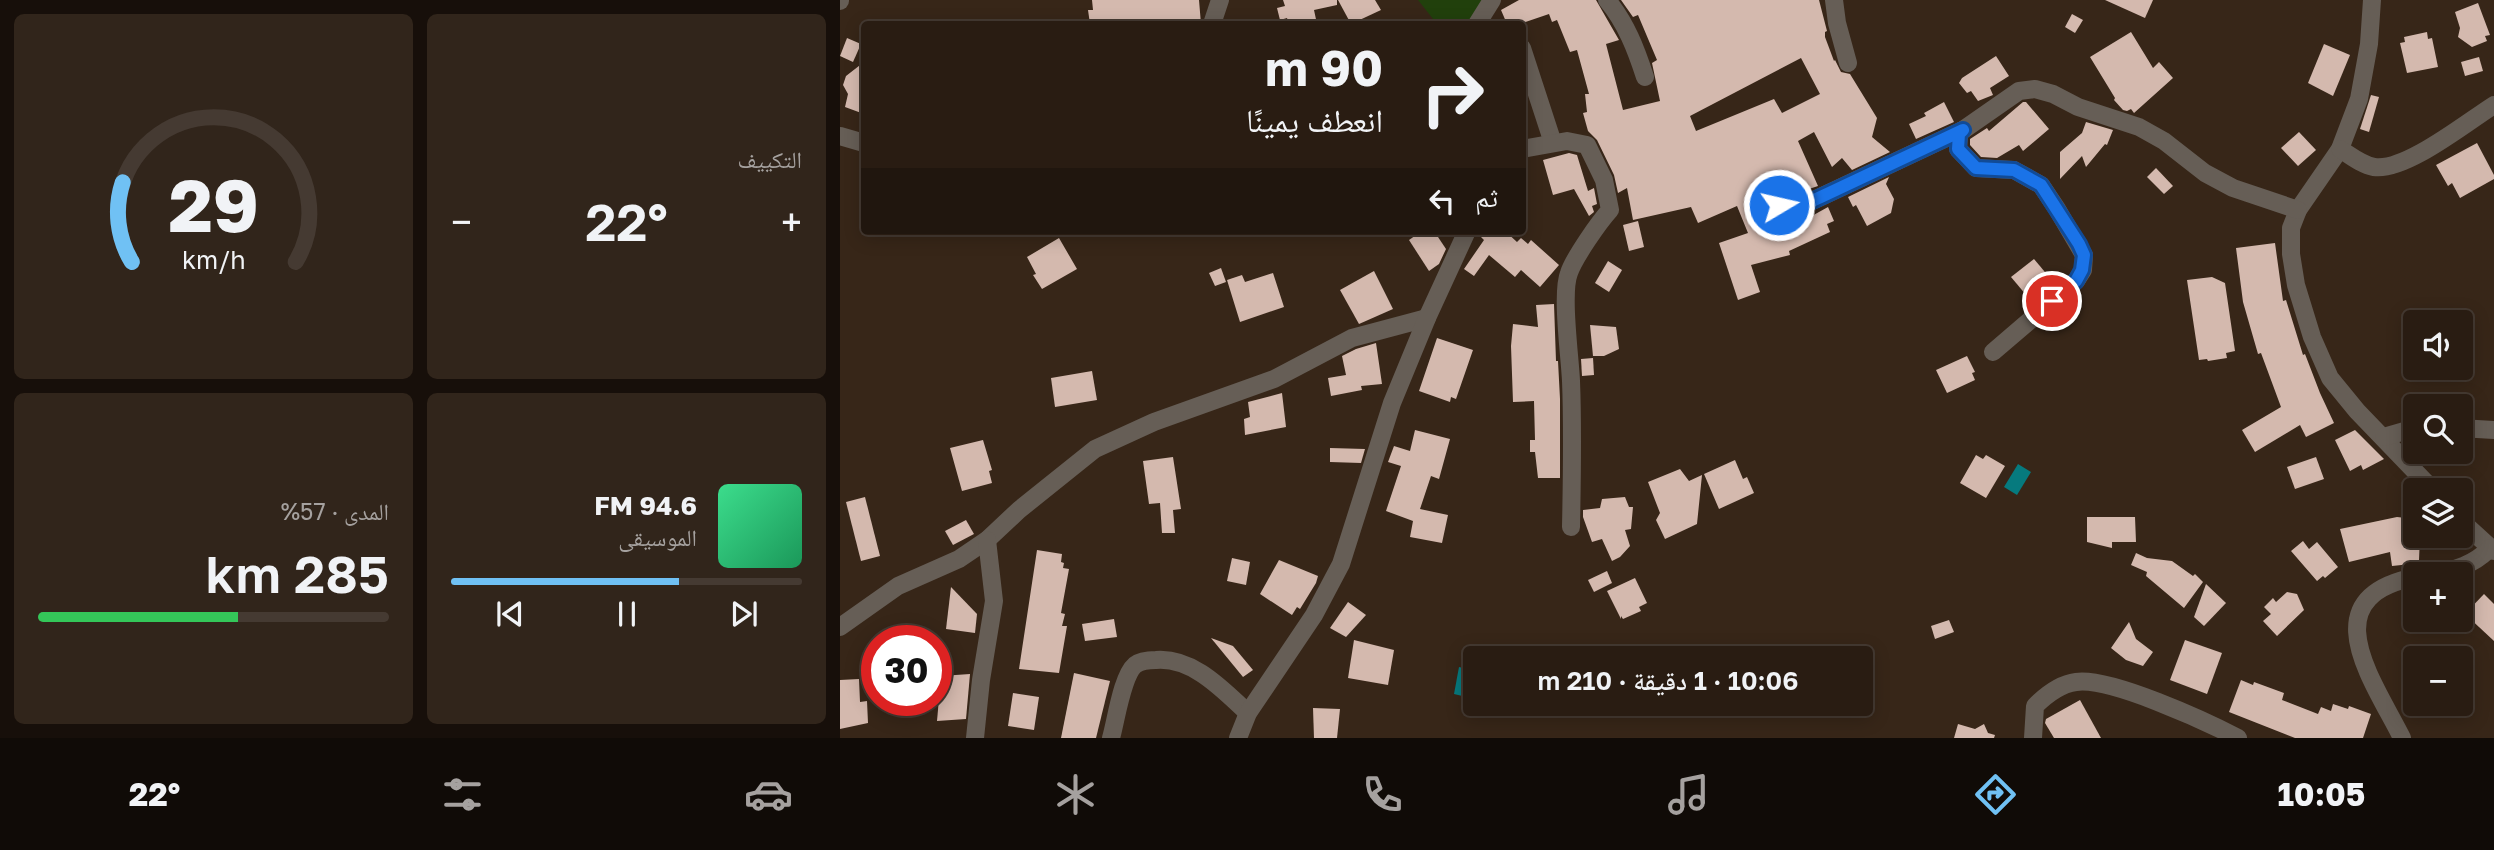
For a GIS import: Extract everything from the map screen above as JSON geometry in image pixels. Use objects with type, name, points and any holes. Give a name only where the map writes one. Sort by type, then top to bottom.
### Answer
[{"type":"street","points":[[1213,21],[1220,0]]},
{"type":"street","points":[[1479,21],[1492,0]]},
{"type":"street","points":[[1607,0],[1620,16],[1645,77]]},
{"type":"street","points":[[1834,0],[1848,63]]},
{"type":"street","points":[[2372,0],[2369,44],[2359,99],[2340,149],[2298,210],[2291,228],[2291,254],[2296,285],[2312,337],[2330,377],[2357,411],[2422,478]]},
{"type":"street","points":[[1526,60],[1553,143]]},
{"type":"street","points":[[1779,205],[1812,201],[1963,130],[2019,91],[2035,89],[2053,94],[2078,107],[2139,127],[2164,141],[2205,173],[2233,188],[2298,210]]},
{"type":"street","points":[[2340,149],[2356,160],[2375,167],[2398,165],[2494,105]]},
{"type":"street","points":[[1963,130],[1959,134],[1958,149],[1967,160],[1976,168],[2014,170],[2041,185],[2084,255],[2082,270],[2076,281],[1993,352]]},
{"type":"street","points":[[840,136],[861,142]]},
{"type":"street","points":[[1526,148],[1567,141],[1587,145],[1604,180],[1610,210],[1568,274],[1571,527]]},
{"type":"street","points":[[1238,738],[1248,713],[1314,614],[1341,564],[1392,403],[1465,235]]},
{"type":"street","points":[[840,627],[898,586],[958,559],[988,540],[1019,510],[1094,449],[1154,422],[1274,379],[1352,338],[1427,318]]},
{"type":"street","points":[[2473,429],[2494,430]]},
{"type":"street","points":[[2384,437],[2403,431]]},
{"type":"street","points":[[2473,532],[2492,550],[2473,562]]},
{"type":"street","points":[[975,738],[994,601],[988,540]]},
{"type":"street","points":[[2402,738],[2363,659],[2357,640],[2356,622],[2359,610],[2380,591],[2403,579]]},
{"type":"street","points":[[1111,738],[1128,676],[1134,666],[1144,661],[1161,659],[1177,662],[1205,675],[1248,713]]},
{"type":"street","points":[[2032,738],[2035,706],[2060,686],[2077,681],[2099,682],[2167,706],[2238,738]]},
{"type":"green space","points":[[1418,0],[1492,0],[1474,21],[1435,21]]},
{"type":"water","points":[[2018,464],[2031,472],[2017,495],[2004,487]]},
{"type":"water","points":[[1459,667],[1463,668],[1463,696],[1454,694]]},
{"type":"building","points":[[1092,0],[1199,0],[1201,21],[1090,21],[1088,10],[1093,10]]},
{"type":"building","points":[[1283,0],[1337,0],[1337,5],[1314,10],[1316,21],[1288,21],[1287,18],[1280,20],[1277,8],[1285,6]]},
{"type":"building","points":[[1338,0],[1375,0],[1381,10],[1357,21],[1349,21]]},
{"type":"building","points":[[1519,0],[1596,0],[1619,40],[1606,44],[1623,110],[1660,101],[1652,63],[1657,60],[1638,15],[1633,17],[1621,0],[1819,0],[1827,31],[1825,37],[1834,61],[1841,72],[1850,74],[1877,118],[1872,137],[1890,152],[1852,170],[1842,158],[1832,167],[1814,132],[1798,141],[1818,186],[1803,191],[1796,181],[1765,198],[1773,218],[1792,215],[1772,233],[1774,237],[1828,207],[1834,221],[1827,224],[1830,232],[1789,251],[1790,255],[1751,265],[1760,292],[1738,300],[1719,243],[1748,233],[1737,206],[1698,223],[1691,207],[1633,220],[1627,188],[1618,193],[1614,175],[1597,140],[1588,131],[1583,113],[1587,112],[1585,94],[1589,94],[1577,50],[1570,52],[1557,20],[1552,22],[1549,14],[1526,22],[1506,21],[1501,10]],"holes":[[[1801,58],[1820,94],[1782,113],[1774,99],[1696,131],[1690,116]]]},
{"type":"building","points":[[2105,0],[2153,0],[2145,18]]},
{"type":"building","points":[[2478,3],[2490,35],[2485,36],[2487,41],[2472,47],[2458,37],[2460,28],[2455,12]]},
{"type":"building","points":[[2072,14],[2083,20],[2075,33],[2065,27]]},
{"type":"building","points":[[2131,32],[2153,68],[2159,62],[2173,78],[2134,113],[2131,109],[2123,110],[2114,100],[2090,57]]},
{"type":"building","points":[[2427,32],[2428,39],[2432,38],[2438,67],[2407,73],[2400,43],[2405,42],[2404,37]]},
{"type":"building","points":[[847,38],[861,44],[853,62],[840,56]]},
{"type":"building","points":[[2324,44],[2350,55],[2333,96],[2308,83]]},
{"type":"building","points":[[1996,56],[2009,76],[1990,88],[1993,95],[1978,101],[1971,91],[1967,93],[1959,83],[1962,78]]},
{"type":"building","points":[[2479,57],[2483,71],[2465,76],[2461,62]]},
{"type":"building","points":[[861,64],[861,113],[845,107],[848,94],[843,85],[846,76]]},
{"type":"building","points":[[2371,95],[2379,97],[2369,132],[2360,129]]},
{"type":"building","points":[[1944,102],[1954,122],[1916,139],[1909,124],[1926,116],[1924,113]]},
{"type":"building","points":[[2026,102],[2049,129],[2023,151],[2019,145],[1997,158],[1981,157],[1970,145],[1970,139],[1987,128],[1989,131]]},
{"type":"building","points":[[2086,122],[2113,130],[2107,145],[2105,144],[2086,167],[2082,156],[2060,179],[2060,152],[2082,133]]},
{"type":"building","points":[[2299,132],[2316,150],[2298,166],[2281,148]]},
{"type":"building","points":[[2477,143],[2494,179],[2460,198],[2452,183],[2448,186],[2436,165]]},
{"type":"building","points":[[1569,153],[1577,155],[1588,191],[1594,188],[1597,204],[1592,206],[1594,212],[1589,216],[1574,189],[1553,195],[1543,160]]},
{"type":"building","points":[[2156,168],[2173,186],[2164,194],[2147,177]]},
{"type":"building","points":[[1889,177],[1886,184],[1894,199],[1891,213],[1867,226],[1856,205],[1853,207],[1848,197]]},
{"type":"building","points":[[1638,221],[1644,247],[1629,251],[1623,225]]},
{"type":"building","points":[[1416,235],[1437,235],[1446,249],[1439,264],[1429,271],[1409,240]]},
{"type":"building","points":[[1509,235],[1517,242],[1521,238],[1528,244],[1531,240],[1559,265],[1540,287],[1521,270],[1515,277],[1489,255],[1474,276],[1464,269],[1484,240],[1481,237]]},
{"type":"building","points":[[1059,238],[1077,269],[1042,289],[1033,275],[1036,274],[1027,257]]},
{"type":"building","points":[[2275,243],[2283,301],[2286,300],[2303,355],[2305,354],[2334,423],[2306,437],[2300,425],[2255,452],[2242,430],[2281,407],[2261,353],[2258,354],[2243,302],[2236,248]]},
{"type":"building","points":[[2034,259],[2055,284],[2032,302],[2011,277]]},
{"type":"building","points":[[1608,261],[1622,270],[1609,292],[1595,283]]},
{"type":"building","points":[[1221,268],[1226,282],[1215,286],[1209,273]]},
{"type":"building","points":[[1374,271],[1393,309],[1359,324],[1340,290]]},
{"type":"building","points":[[1273,273],[1284,307],[1240,322],[1227,280],[1242,275],[1245,282]]},
{"type":"building","points":[[2212,277],[2225,283],[2235,351],[2226,353],[2227,358],[2208,361],[2199,360],[2187,280]]},
{"type":"building","points":[[1554,304],[1560,399],[1560,478],[1538,478],[1535,452],[1530,452],[1530,440],[1535,440],[1534,401],[1513,402],[1513,324],[1538,327],[1536,305]]},
{"type":"building","points":[[1590,325],[1616,327],[1619,349],[1604,356],[1593,356]]},
{"type":"building","points":[[1437,338],[1473,350],[1456,399],[1451,397],[1450,402],[1419,391]]},
{"type":"building","points":[[1376,343],[1382,384],[1361,386],[1362,390],[1331,396],[1328,378],[1346,375],[1342,356]]},
{"type":"building","points":[[1967,356],[1975,372],[1972,373],[1975,380],[1947,393],[1936,370]]},
{"type":"building","points":[[1593,358],[1594,375],[1582,376],[1581,359]]},
{"type":"building","points":[[1092,371],[1097,400],[1055,407],[1051,378]]},
{"type":"building","points":[[1282,393],[1286,427],[1245,435],[1244,419],[1250,417],[1248,402]]},
{"type":"building","points":[[1415,430],[1450,439],[1439,479],[1431,476],[1420,509],[1448,515],[1442,543],[1410,537],[1413,521],[1386,511],[1401,466],[1388,462],[1394,446],[1410,451]]},
{"type":"building","points":[[2355,430],[2384,459],[2363,470],[2361,465],[2350,471],[2335,440]]},
{"type":"building","points":[[983,440],[992,470],[989,471],[992,483],[962,491],[950,448]]},
{"type":"building","points":[[1330,448],[1365,449],[1361,463],[1330,462]]},
{"type":"building","points":[[1976,455],[1983,459],[1986,455],[2005,466],[1986,498],[1960,483]]},
{"type":"building","points":[[1173,457],[1181,509],[1173,510],[1175,533],[1162,533],[1160,503],[1149,504],[1143,461]]},
{"type":"building","points":[[2316,457],[2324,479],[2295,489],[2287,467]]},
{"type":"building","points":[[1735,460],[1743,479],[1747,477],[1754,493],[1719,509],[1704,474]]},
{"type":"building","points":[[1680,469],[1689,481],[1702,475],[1697,524],[1665,539],[1656,520],[1660,513],[1648,482]]},
{"type":"building","points":[[865,497],[880,556],[861,561],[846,502]]},
{"type":"building","points":[[1625,497],[1629,507],[1633,507],[1631,529],[1625,530],[1630,546],[1612,561],[1602,539],[1592,542],[1583,510],[1600,508],[1602,499]]},
{"type":"building","points":[[2087,517],[2135,517],[2136,542],[2112,542],[2112,548],[2087,542]]},
{"type":"building","points":[[2403,518],[2403,548],[2420,548],[2419,560],[2392,566],[2390,552],[2349,562],[2340,529]]},
{"type":"building","points":[[966,520],[974,534],[953,545],[945,531]]},
{"type":"building","points":[[2303,541],[2309,549],[2317,542],[2338,567],[2317,581],[2291,551]]},
{"type":"building","points":[[1037,550],[1062,554],[1063,568],[1069,569],[1061,613],[1065,614],[1062,626],[1067,626],[1059,673],[1019,669]]},
{"type":"building","points":[[2136,553],[2147,558],[2172,561],[2193,576],[2195,574],[2203,582],[2184,608],[2146,576],[2147,572],[2131,565]]},
{"type":"building","points":[[1232,558],[1250,562],[1246,585],[1227,581]]},
{"type":"building","points":[[1279,560],[1318,576],[1300,609],[1297,607],[1292,615],[1260,594]]},
{"type":"building","points":[[1607,571],[1612,583],[1594,592],[1588,580]]},
{"type":"building","points":[[1635,578],[1647,603],[1639,607],[1641,611],[1623,619],[1621,616],[1621,619],[1607,591]]},
{"type":"building","points":[[2206,584],[2226,603],[2204,626],[2194,617]]},
{"type":"building","points":[[951,587],[977,614],[975,633],[952,630],[952,625],[946,625]]},
{"type":"building","points":[[2287,592],[2297,594],[2304,610],[2277,636],[2263,621],[2271,614],[2264,607],[2273,598],[2276,602]]},
{"type":"building","points":[[2484,594],[2494,604],[2494,641],[2473,621],[2473,606]]},
{"type":"building","points":[[1348,602],[1366,615],[1346,637],[1330,628]]},
{"type":"building","points":[[1114,619],[1117,637],[1085,641],[1082,624]]},
{"type":"building","points":[[1949,620],[1954,632],[1935,639],[1931,626]]},
{"type":"building","points":[[2129,622],[2136,639],[2153,652],[2143,666],[2126,660],[2111,648]]},
{"type":"building","points":[[1211,638],[1233,646],[1253,670],[1243,677]]},
{"type":"building","points":[[1354,640],[1394,650],[1388,685],[1348,678]]},
{"type":"building","points":[[2185,640],[2222,653],[2207,694],[2170,680]]},
{"type":"building","points":[[1074,673],[1110,681],[1096,738],[1061,738]]},
{"type":"building","points":[[970,674],[966,719],[937,721],[937,716],[952,716],[952,675]]},
{"type":"building","points":[[859,679],[861,716],[868,716],[868,723],[840,729],[840,680]]},
{"type":"building","points":[[2241,680],[2284,693],[2282,700],[2318,714],[2321,707],[2331,711],[2333,704],[2348,709],[2349,706],[2371,714],[2363,738],[2295,738],[2229,712]]},
{"type":"building","points":[[1013,693],[1039,697],[1034,730],[1008,726]]},
{"type":"building","points":[[2080,700],[2101,738],[2054,738],[2045,723],[2046,719]]},
{"type":"building","points":[[1313,708],[1340,709],[1337,738],[1314,738]]},
{"type":"building","points":[[1958,724],[1975,729],[1984,724],[1988,733],[1995,735],[1994,738],[1954,738]]},
{"type":"route","points":[[1779,205],[1812,201],[1963,130],[1959,134],[1958,149],[1967,160],[1976,168],[2014,170],[2041,185],[2079,244],[2084,255],[2082,270],[2076,281],[2052,301]]}]
